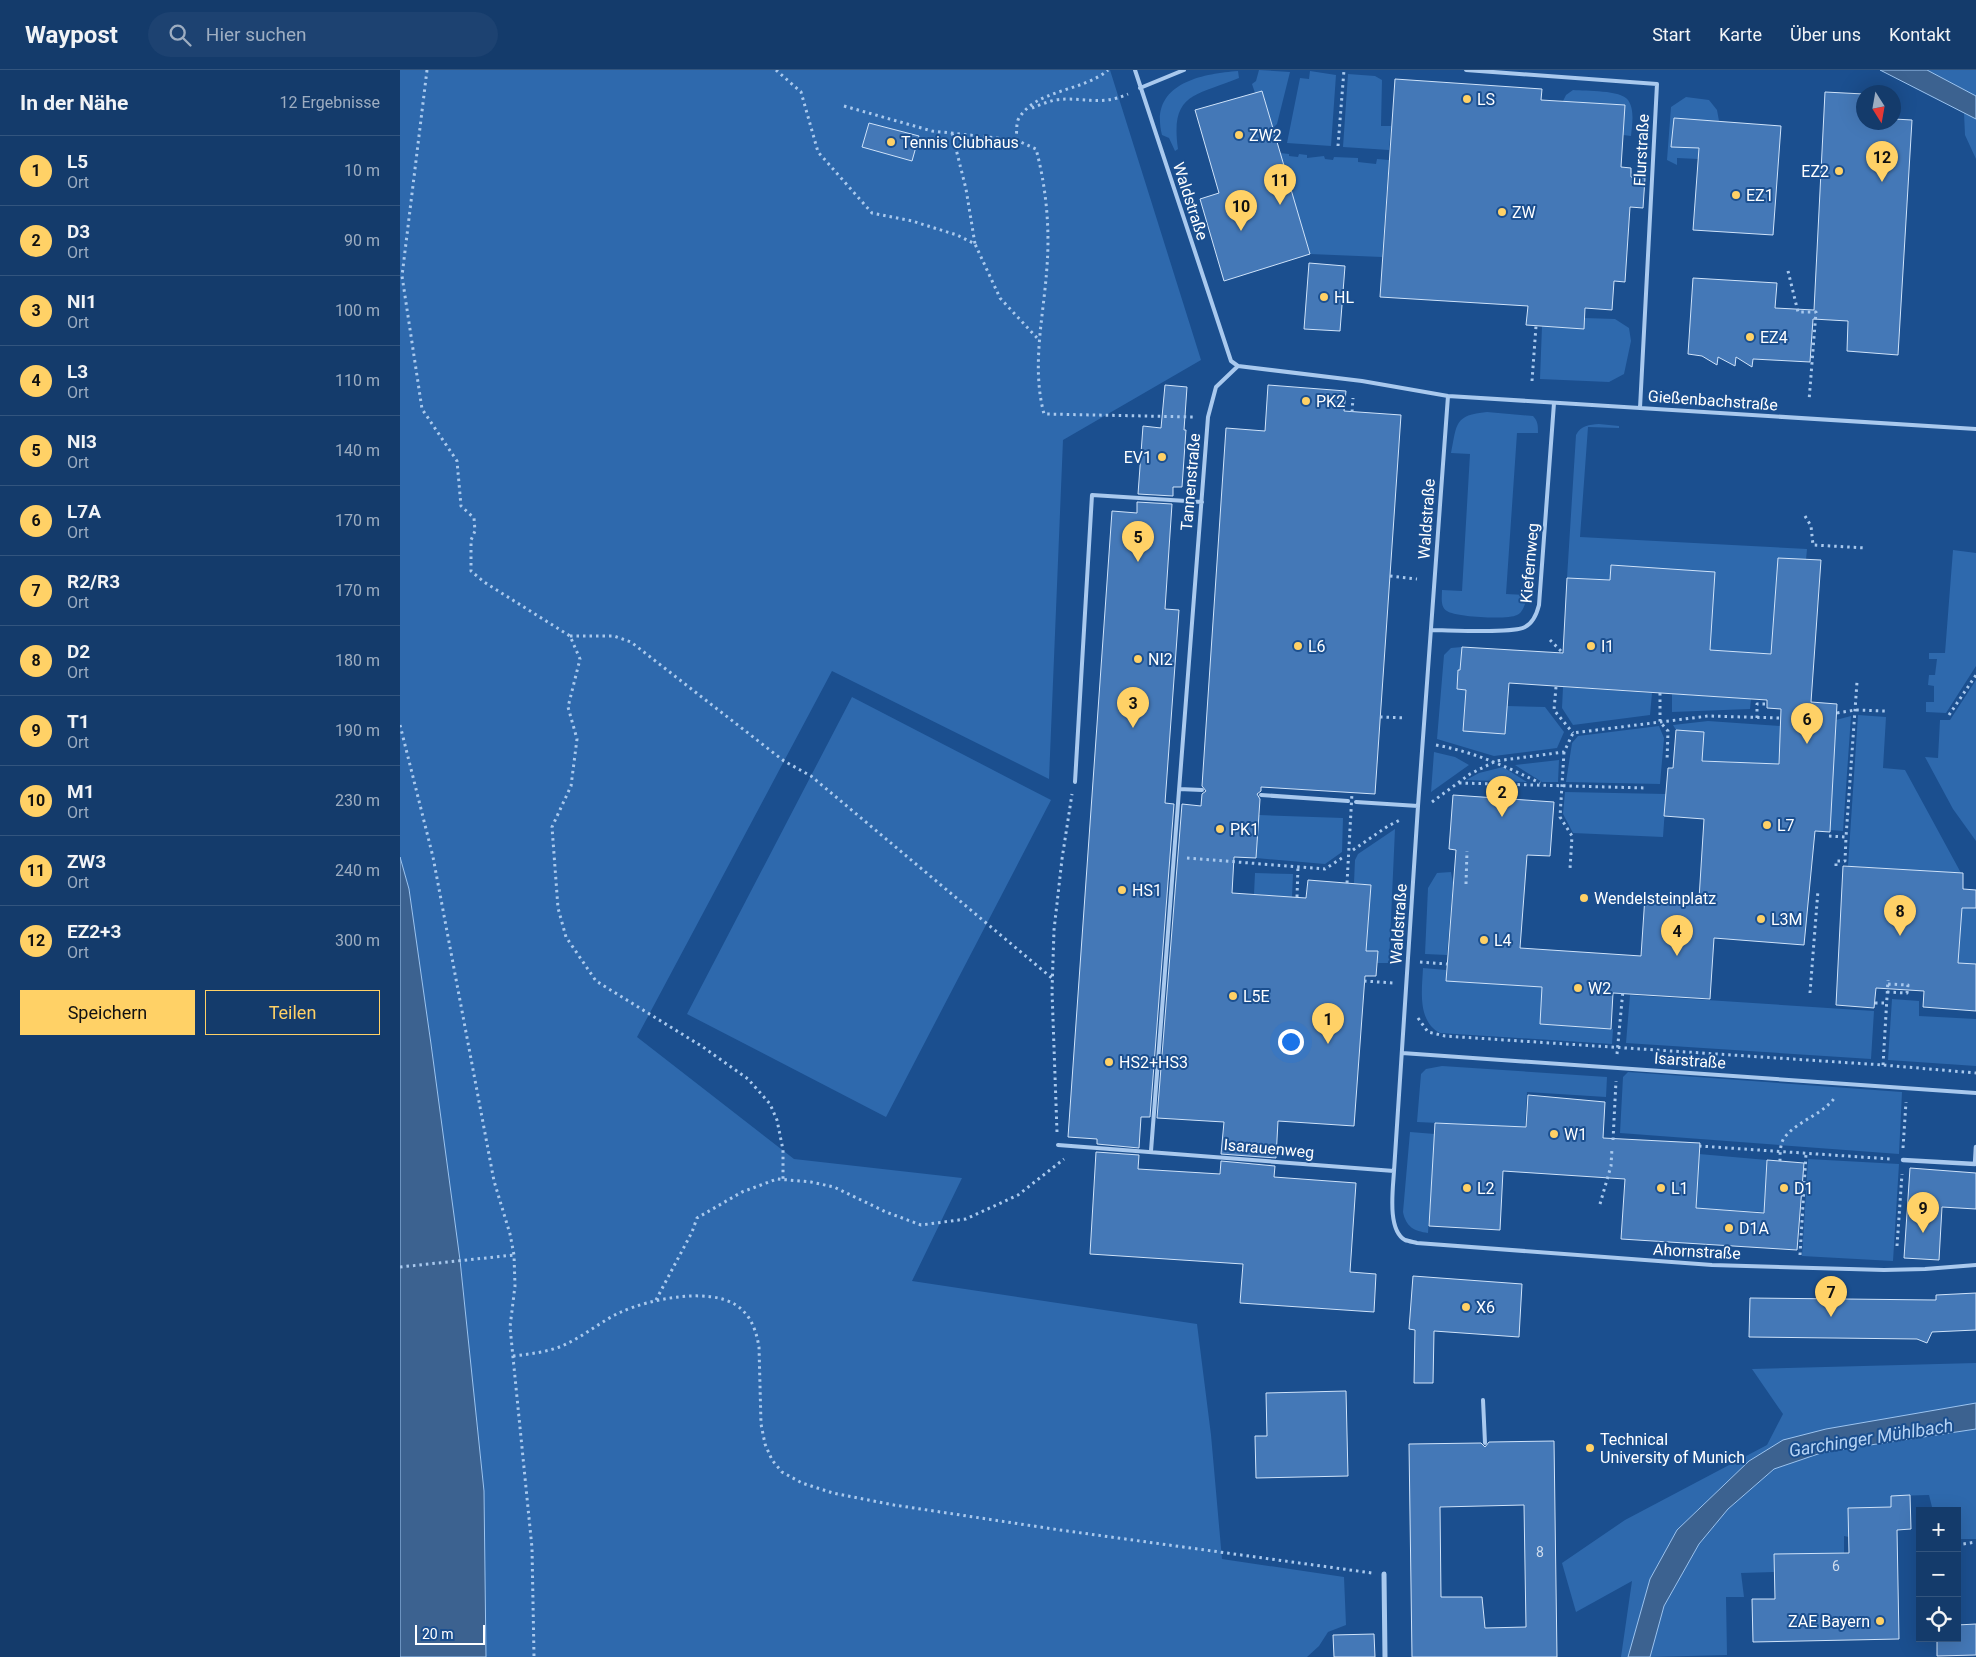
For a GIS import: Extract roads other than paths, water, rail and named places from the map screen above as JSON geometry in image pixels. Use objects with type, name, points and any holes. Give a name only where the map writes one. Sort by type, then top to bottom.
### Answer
[{"type":"street","points":[[1903,1160],[1975,1164],[1976,1147]]},
{"type":"street","points":[[1384,1574],[1385,1657]]},
{"type":"lane","name":"Waldstraße","points":[[1135,70],[1231,361],[1238,366]]},
{"type":"lane","points":[[1140,88],[1184,70]]},
{"type":"lane","name":"Flurstraße","points":[[1466,70],[1657,84],[1640,408]]},
{"type":"lane","points":[[1238,366],[1362,381],[1448,396]]},
{"type":"lane","name":"Tannenstraße","points":[[1151,1151],[1208,417],[1216,386],[1238,366]]},
{"type":"lane","name":"Waldstraße","points":[[1394,1171],[1448,396]]},
{"type":"lane","name":"Gießenbachstraße","points":[[1448,396],[1976,429]]},
{"type":"lane","name":"Kiefernweg","points":[[1431,630],[1510,630],[1525,627],[1534,618],[1539,605],[1554,403]]},
{"type":"lane","points":[[1075,782],[1092,495],[1202,502]]},
{"type":"lane","points":[[1179,788],[1202,790]]},
{"type":"lane","points":[[1261,795],[1348,801]]},
{"type":"lane","points":[[1356,802],[1418,806]]},
{"type":"lane","name":"Isarstraße","points":[[1402,1053],[1976,1092]]},
{"type":"lane","name":"Isarauenweg","points":[[1058,1145],[1394,1171]]},
{"type":"lane","name":"Ahornstraße","points":[[1394,1171],[1393,1213],[1396,1229],[1404,1240],[1417,1243],[1712,1266],[1925,1269],[1976,1265]]},
{"type":"lane","points":[[1483,1400],[1485,1442]]},
{"type":"water","points":[[1880,70],[1927,70],[1976,96],[1976,119]]},
{"type":"water","points":[[400,857],[409,889],[460,1260],[484,1491],[486,1657],[400,1657]]},
{"type":"water","name":"Garchinger Mühlbach","points":[[1976,1403],[1976,1429],[1824,1452],[1774,1469],[1728,1509],[1699,1544],[1664,1606],[1650,1657],[1628,1657],[1650,1579],[1677,1530],[1749,1461],[1783,1440],[1826,1429]]},
{"type":"place","name":"LS","points":[[1467,99]]},
{"type":"place","name":"ZW2","points":[[1239,135]]},
{"type":"place","name":"Tennis Clubhaus","points":[[891,142]]},
{"type":"place","name":"EZ2","points":[[1839,171]]},
{"type":"place","name":"EZ2+3","points":[[1882,182]]},
{"type":"place","name":"EZ1","points":[[1736,195]]},
{"type":"place","name":"ZW3","points":[[1280,205]]},
{"type":"place","name":"ZW","points":[[1502,212]]},
{"type":"place","name":"M1","points":[[1241,231]]},
{"type":"place","name":"HL","points":[[1324,297]]},
{"type":"place","name":"EZ4","points":[[1750,337]]},
{"type":"place","name":"PK2","points":[[1306,401]]},
{"type":"place","name":"EV1","points":[[1162,457]]},
{"type":"place","name":"NI3","points":[[1138,562]]},
{"type":"place","name":"L6","points":[[1298,646]]},
{"type":"place","name":"I1","points":[[1591,646]]},
{"type":"place","name":"NI2","points":[[1138,659]]},
{"type":"place","name":"NI1","points":[[1133,728]]},
{"type":"place","name":"L7A","points":[[1807,744]]},
{"type":"place","name":"D3","points":[[1502,817]]},
{"type":"place","name":"L7","points":[[1767,825]]},
{"type":"place","name":"PK1","points":[[1220,829]]},
{"type":"place","name":"HS1","points":[[1122,890]]},
{"type":"place","name":"Wendelsteinplatz","points":[[1584,898]]},
{"type":"place","name":"L3M","points":[[1761,919]]},
{"type":"place","name":"D2","points":[[1900,936]]},
{"type":"place","name":"L4","points":[[1484,940]]},
{"type":"place","name":"L3","points":[[1677,956]]},
{"type":"place","name":"W2","points":[[1578,988]]},
{"type":"place","name":"L5E","points":[[1233,996]]},
{"type":"place","name":"L5","points":[[1328,1044]]},
{"type":"place","name":"HS2+HS3","points":[[1109,1062]]},
{"type":"place","name":"W1","points":[[1554,1134]]},
{"type":"place","name":"L2","points":[[1467,1188]]},
{"type":"place","name":"L1","points":[[1661,1188]]},
{"type":"place","name":"D1","points":[[1784,1188]]},
{"type":"place","name":"D1A","points":[[1729,1228]]},
{"type":"place","name":"T1","points":[[1923,1233]]},
{"type":"place","name":"X6","points":[[1466,1307]]},
{"type":"place","name":"R2/R3","points":[[1831,1317]]},
{"type":"place","name":"Technical University of Munich","points":[[1590,1448]]},
{"type":"place","name":"ZAE Bayern","points":[[1880,1621]]}]
